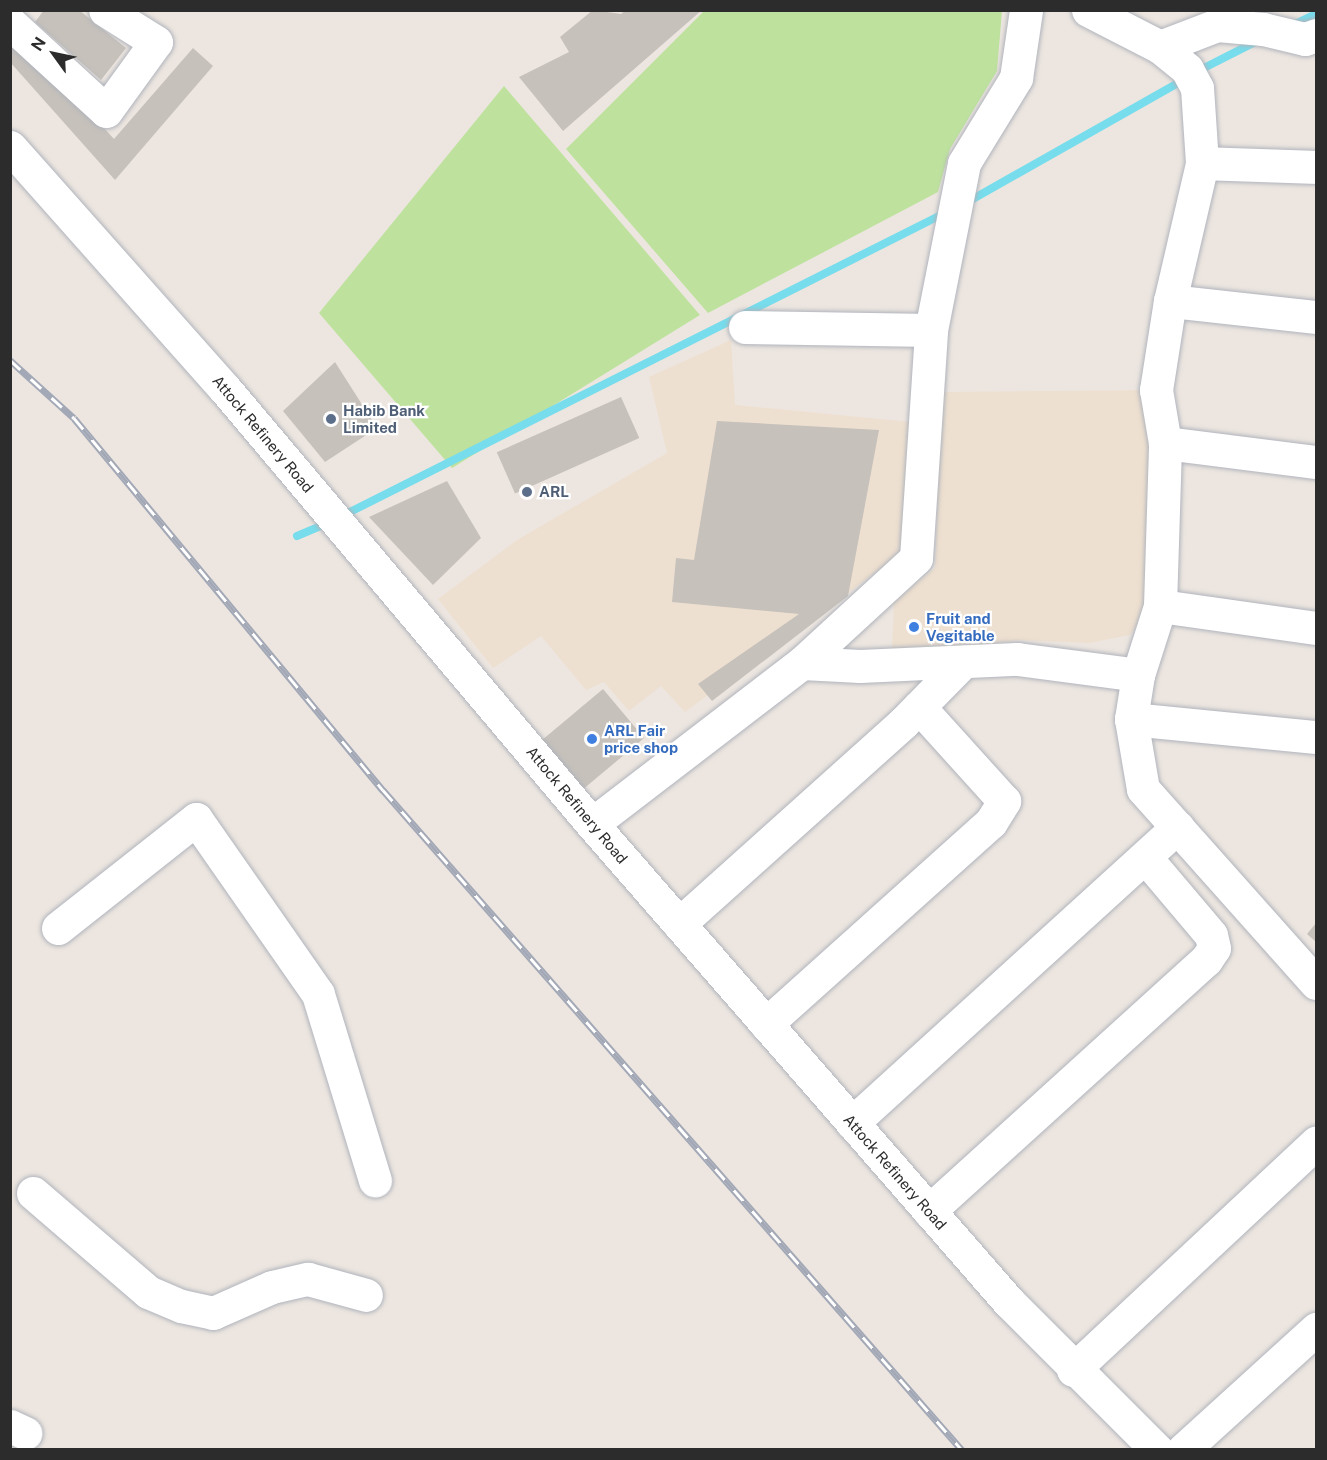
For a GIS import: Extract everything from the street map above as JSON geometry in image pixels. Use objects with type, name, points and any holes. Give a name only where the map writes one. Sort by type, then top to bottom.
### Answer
[{"type":"street","points":[[10,23],[106,111],[156,42],[105,10]]},
{"type":"street","points":[[592,824],[802,663],[916,558],[931,330],[960,179],[964,163],[1016,78],[1026,10]]},
{"type":"street","points":[[1088,10],[1160,47],[1192,78],[1202,163],[1170,301],[1156,390],[1165,443],[1160,606],[1138,675],[1131,719],[1143,789],[1317,983]]},
{"type":"street","points":[[1160,47],[1217,25],[1263,29],[1311,37]]},
{"type":"street","name":"Attock Refinery Road","points":[[10,147],[324,506],[592,824],[929,1211],[1073,1370],[1157,1449]]},
{"type":"street","points":[[1202,163],[1317,167]]},
{"type":"street","points":[[1170,301],[1317,316]]},
{"type":"street","points":[[746,327],[931,330]]},
{"type":"street","points":[[1165,443],[1317,462]]},
{"type":"street","points":[[1160,606],[1317,628]]},
{"type":"street","points":[[802,663],[860,666],[1017,659],[1138,675]]},
{"type":"street","points":[[679,924],[919,707],[963,662]]},
{"type":"street","points":[[766,1024],[992,822],[1004,801],[998,789],[919,707]]},
{"type":"street","points":[[1131,719],[1317,737]]},
{"type":"street","points":[[58,928],[196,819],[318,994],[375,1180]]},
{"type":"street","points":[[852,1123],[1177,827]]},
{"type":"street","points":[[929,1211],[1206,960],[1214,948],[1210,935],[1145,857]]},
{"type":"street","points":[[1073,1370],[1317,1143]]},
{"type":"street","points":[[33,1193],[148,1292],[181,1306],[213,1313],[272,1287],[308,1279],[366,1295]]},
{"type":"street","points":[[1184,1449],[1317,1329]]},
{"type":"shaded area","points":[[731,340],[735,405],[911,422],[902,553],[685,712],[661,686],[629,711],[604,682],[586,690],[541,636],[493,668],[438,599],[517,540],[667,453],[649,377]]},
{"type":"shaded area","points":[[1156,390],[1153,600],[1130,635],[1089,643],[1018,640],[948,651],[892,649],[894,602],[935,568],[941,392]]},
{"type":"green space","points":[[704,11],[1002,11],[997,71],[950,149],[938,192],[708,313],[566,149]]},
{"type":"green space","points":[[504,86],[700,315],[452,468],[319,313]]},
{"type":"building","points":[[44,10],[79,10],[126,48],[101,80],[35,22]]},
{"type":"building","points":[[593,10],[621,14],[626,10],[702,10],[563,131],[519,77],[569,52],[560,37]]},
{"type":"building","points":[[10,25],[114,139],[193,48],[213,66],[115,180],[10,62]]},
{"type":"building","name":"Habib Bank Limited","points":[[335,362],[377,428],[325,462],[283,411]]},
{"type":"building","points":[[621,397],[639,438],[515,493],[497,452]]},
{"type":"building","points":[[717,421],[879,430],[848,596],[712,701],[698,684],[799,614],[672,602],[676,558],[694,560]]},
{"type":"building","points":[[447,481],[481,538],[433,585],[369,517]]},
{"type":"building","name":"ARL Fair price shop","points":[[603,689],[644,738],[582,790],[541,741]]},
{"type":"building","points":[[1316,923],[1316,942],[1307,934]]},
{"type":"waterway","points":[[1293,25],[1316,14]]},
{"type":"waterway","points":[[1196,72],[1259,40]]},
{"type":"waterway","points":[[964,204],[1185,79]]},
{"type":"waterway","points":[[342,516],[947,212]]},
{"type":"waterway","points":[[297,536],[327,523]]},
{"type":"railway","points":[[10,360],[74,418],[383,790],[962,1450]]},
{"type":"place","name":"Habib Bank Limited","points":[[331,419]]},
{"type":"place","name":"ARL","points":[[527,492]]},
{"type":"place","name":"Fruit and Vegitable","points":[[914,627]]},
{"type":"place","name":"ARL Fair price shop","points":[[592,739]]}]
